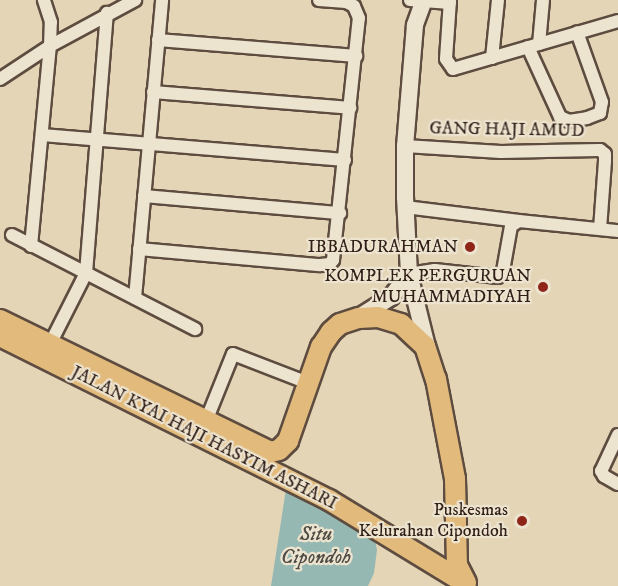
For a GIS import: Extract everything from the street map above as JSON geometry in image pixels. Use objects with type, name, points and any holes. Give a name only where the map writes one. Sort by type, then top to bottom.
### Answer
[{"type":"main road","name":"JALAN KYAI HAJI HASYIM ASHARI","points":[[0,336],[47,350],[267,451],[279,450],[288,441],[327,336],[340,324],[353,320],[378,317],[401,324],[421,341],[430,357],[453,457],[458,570],[468,585]]},
{"type":"main road","name":"JALAN KYAI HAJI HASYIM ASHARI","points":[[0,320],[47,350],[329,500],[430,559],[468,585]]},
{"type":"main road","points":[[288,441],[288,453],[294,467],[329,500]]},
{"type":"main road","points":[[430,559],[445,561],[457,552]]},
{"type":"street","points":[[31,246],[50,46],[51,22],[44,0]]},
{"type":"street","points":[[0,79],[50,46],[107,13],[135,0]]},
{"type":"street","points":[[135,298],[162,0]]},
{"type":"street","points":[[139,249],[326,265],[335,257],[356,56],[358,11],[346,2],[319,0]]},
{"type":"street","points":[[430,357],[409,274],[405,207],[417,0],[450,2],[446,55],[449,66],[461,68],[618,21]]},
{"type":"street","points":[[492,58],[498,0]]},
{"type":"street","points":[[543,0],[533,45],[560,117],[569,121],[600,113],[602,102],[577,32]]},
{"type":"street","points":[[47,350],[86,273],[107,13]]},
{"type":"street","points":[[158,40],[356,56]]},
{"type":"street","points":[[153,92],[350,108]]},
{"type":"street","points":[[42,135],[345,160]]},
{"type":"street","name":"GANG HAJI AMUD","points":[[408,146],[501,152],[600,150],[605,154],[600,229]]},
{"type":"street","points":[[144,196],[340,213]]},
{"type":"street","points":[[405,207],[618,231]]},
{"type":"street","points":[[353,320],[391,297],[409,274],[435,270],[498,277],[503,271],[511,226],[519,221]]},
{"type":"street","points":[[12,235],[195,328]]},
{"type":"street","points":[[206,422],[233,354],[308,383]]},
{"type":"street","points":[[618,435],[601,471],[604,476],[618,484]]},
{"type":"water","name":"Situ Cipondoh","points":[[286,489],[299,493],[370,533],[375,540],[377,550],[374,573],[368,586],[271,586]]},
{"type":"place","name":"IBBADURAHMAN","points":[[470,247]]},
{"type":"place","name":"KOMPLEK PERGURUAN MUHAMMADIYAH","points":[[543,287]]},
{"type":"place","name":"Puskesmas Kelurahan Cipondoh","points":[[522,521]]}]
